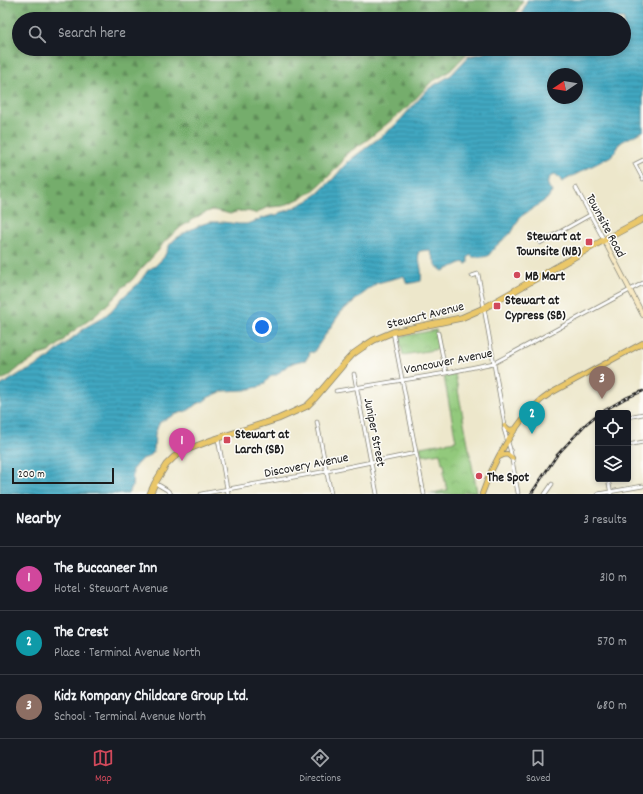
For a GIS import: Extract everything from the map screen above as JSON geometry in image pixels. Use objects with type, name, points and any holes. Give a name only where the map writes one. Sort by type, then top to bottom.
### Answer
[{"type":"highway","name":"Stewart Avenue","points":[[150,494],[166,465],[174,457],[186,450],[278,419],[307,406],[353,354],[374,340],[393,332],[461,318],[484,308],[643,219]]},
{"type":"main road","points":[[482,494],[487,480],[499,457],[516,429],[528,413],[539,402],[551,393],[643,343]]},
{"type":"main road","points":[[504,426],[509,430],[516,429]]},
{"type":"main road","points":[[499,457],[507,454],[512,458]]},
{"type":"street","points":[[643,160],[635,164],[643,179]]},
{"type":"street","name":"Townsite Road","points":[[576,188],[643,315]]},
{"type":"street","points":[[540,243],[590,215]]},
{"type":"street","points":[[472,276],[478,274],[505,433],[512,458],[518,493]]},
{"type":"street","name":"Vancouver Avenue","points":[[336,391],[446,373],[494,363],[643,283]]},
{"type":"street","points":[[393,332],[424,494]]},
{"type":"street","points":[[438,333],[446,373]]},
{"type":"street","name":"Juniper Street","points":[[354,374],[377,494]]},
{"type":"street","points":[[631,416],[643,414]]},
{"type":"street","points":[[317,422],[331,494]]},
{"type":"street","points":[[218,438],[228,494]]},
{"type":"street","points":[[631,444],[643,442]]},
{"type":"street","name":"Discovery Avenue","points":[[201,494],[416,453]]},
{"type":"street","points":[[609,482],[611,493]]},
{"type":"street","points":[[155,483],[168,490],[171,494]]},
{"type":"street","points":[[545,494],[552,484]]},
{"type":"street","points":[[598,494],[611,493],[643,486]]},
{"type":"green space","points":[[0,0],[523,0],[517,12],[12,12],[12,56],[464,56],[451,70],[431,82],[410,105],[367,140],[346,154],[342,162],[314,190],[283,206],[270,207],[259,211],[257,214],[244,211],[230,214],[212,210],[202,214],[181,227],[164,242],[158,251],[132,280],[123,287],[118,294],[95,316],[69,334],[62,342],[49,352],[39,355],[21,366],[8,377],[0,380]]},
{"type":"green space","points":[[436,330],[439,349],[403,355],[399,337]]},
{"type":"green space","points":[[455,374],[477,492],[465,492],[463,494],[429,494],[447,490],[443,472],[445,471],[444,463],[442,463],[440,453],[422,456],[420,447],[456,441],[444,377]]},
{"type":"water","points":[[527,0],[643,0],[643,131],[623,141],[618,145],[615,152],[611,156],[562,182],[556,175],[551,176],[549,178],[548,186],[552,192],[547,199],[520,217],[512,232],[496,246],[488,256],[473,257],[470,255],[468,258],[468,263],[466,264],[463,262],[443,271],[437,267],[430,251],[420,251],[418,253],[421,281],[407,284],[404,276],[377,283],[341,312],[313,353],[310,352],[306,360],[290,364],[277,375],[270,377],[262,386],[245,390],[223,391],[209,397],[189,410],[160,422],[155,434],[154,450],[148,457],[142,459],[133,469],[132,487],[128,494],[0,494],[0,386],[49,358],[86,327],[111,311],[123,297],[138,284],[148,270],[155,266],[164,257],[170,244],[188,231],[210,222],[247,224],[273,215],[276,216],[279,213],[307,201],[333,179],[350,160],[392,128],[428,89],[451,75],[469,56],[631,56],[631,12],[523,12]]},
{"type":"railway","points":[[605,410],[626,398],[643,391]]},
{"type":"railway","points":[[531,494],[557,455],[595,416]]},
{"type":"place","name":"Stewart at Townsite (NB)","points":[[589,242]]},
{"type":"place","name":"MB Mart","points":[[517,275]]},
{"type":"place","name":"Stewart at Cypress (SB)","points":[[497,306]]},
{"type":"place","name":"Kidz Kompany Childcare Group Ltd.","points":[[602,399]]},
{"type":"place","name":"The Crest","points":[[532,434]]},
{"type":"place","name":"Stewart at Larch (SB)","points":[[227,440]]},
{"type":"place","name":"The Buccaneer Inn","points":[[182,461]]},
{"type":"place","name":"The Spot","points":[[479,476]]}]
